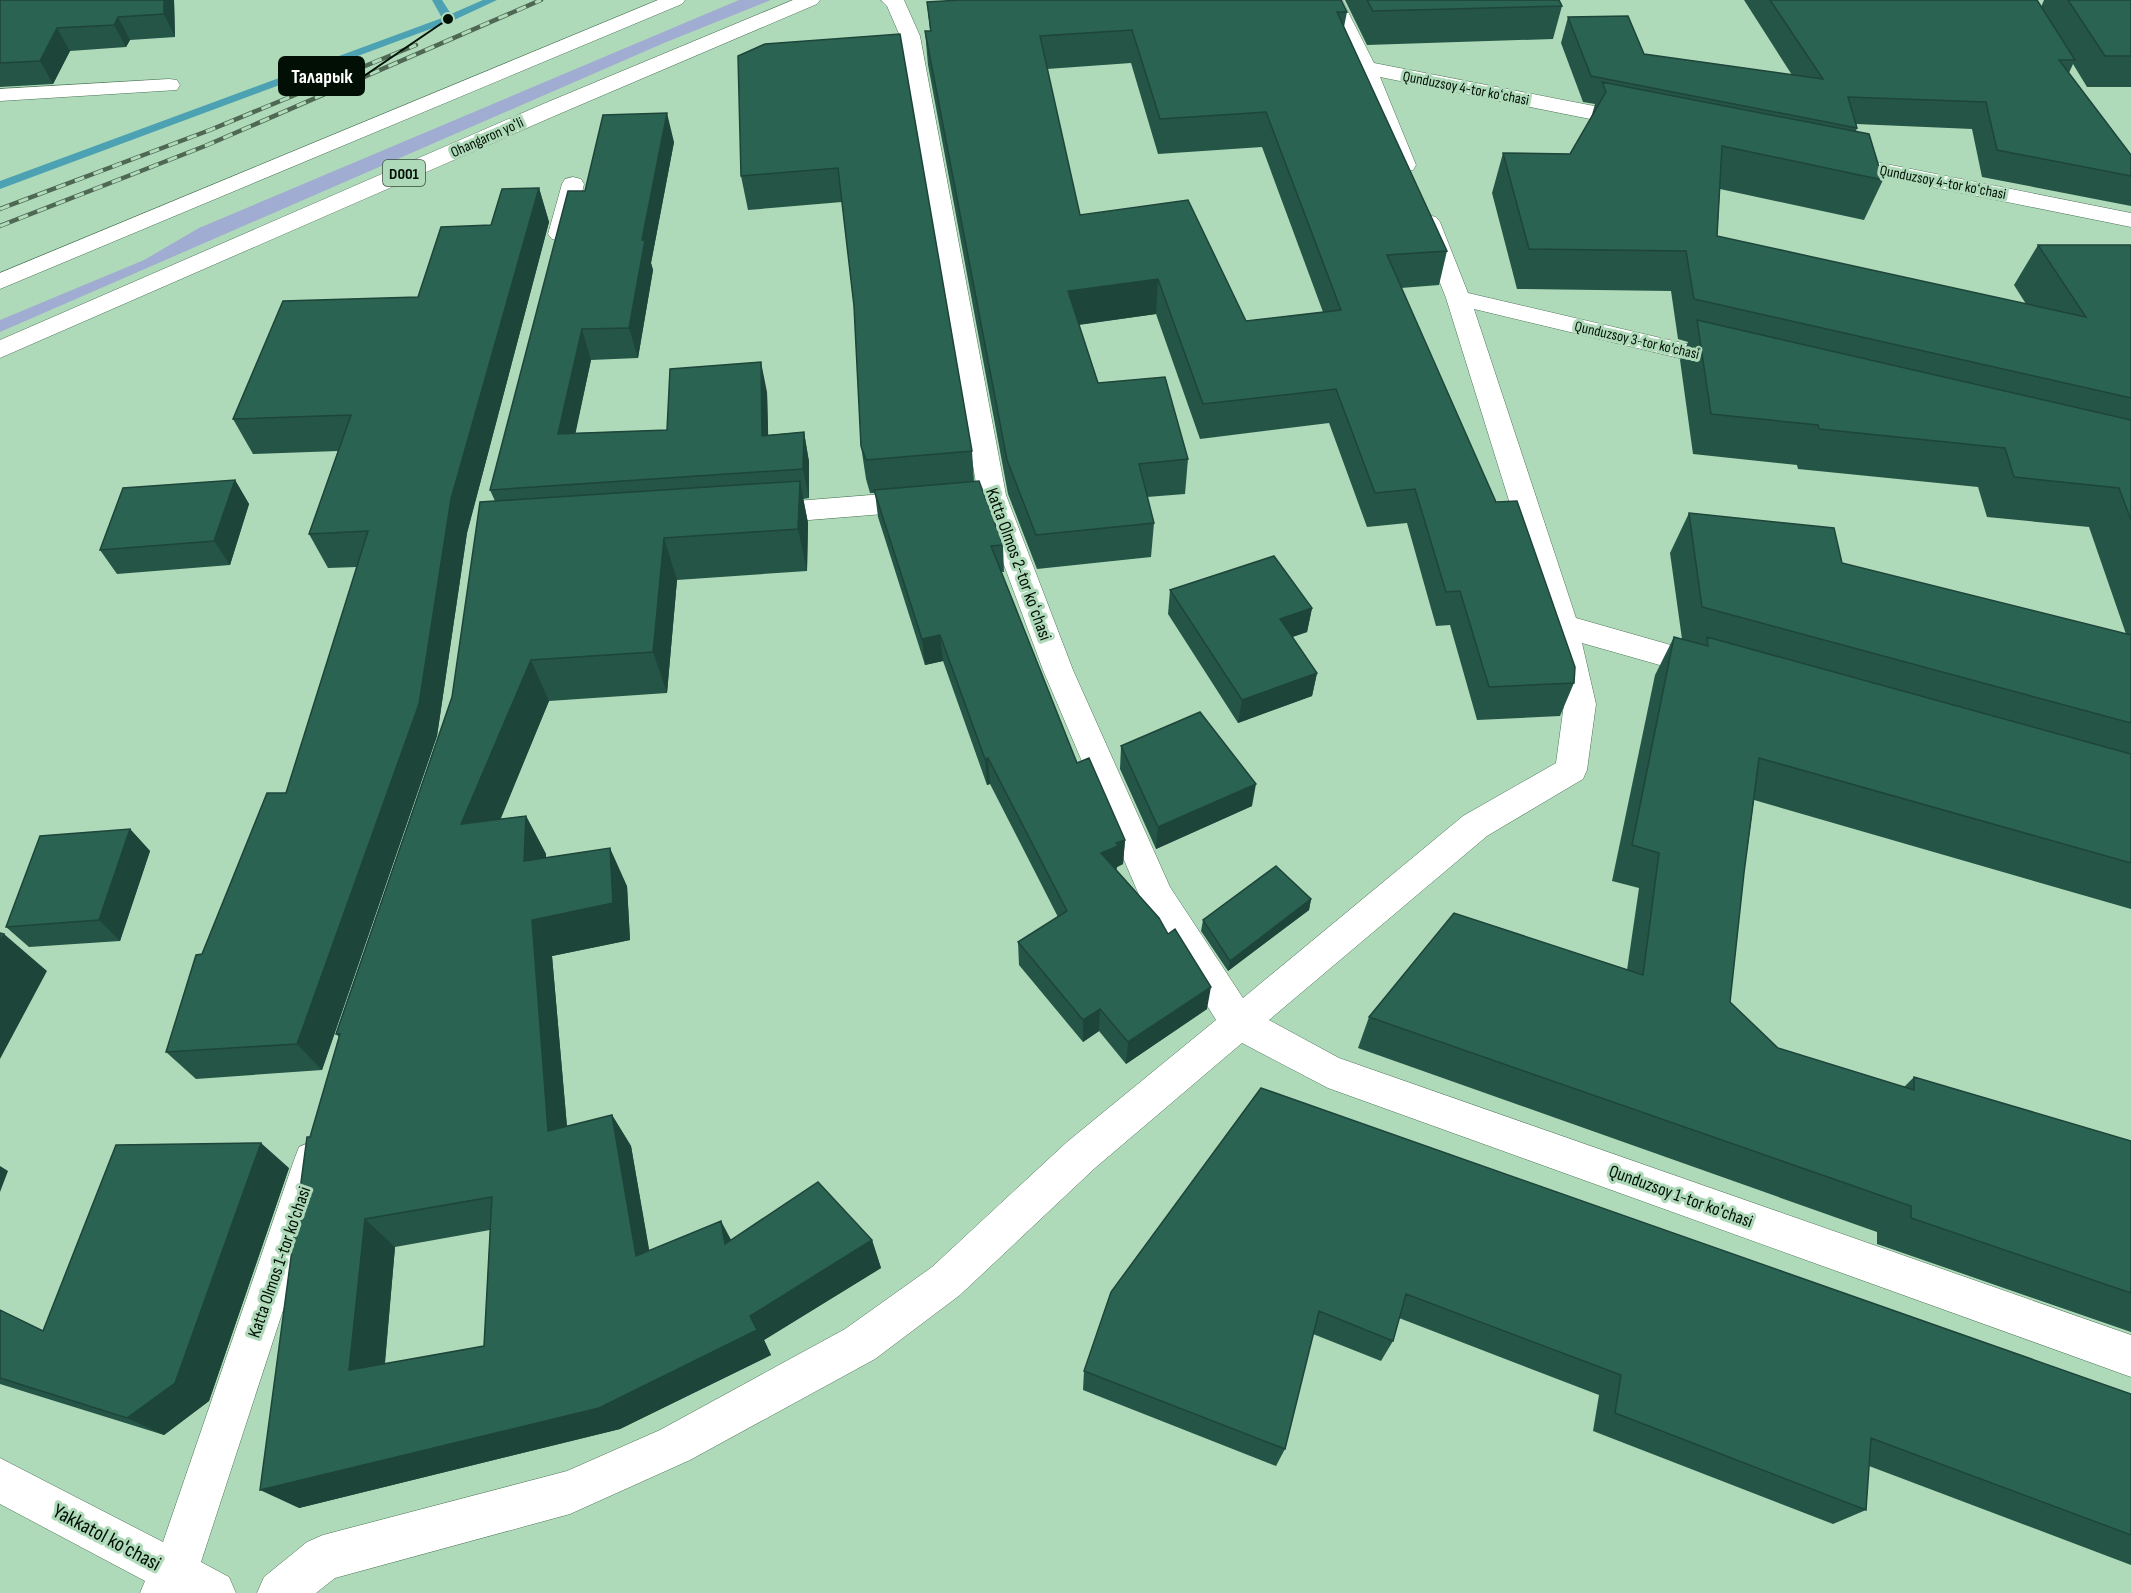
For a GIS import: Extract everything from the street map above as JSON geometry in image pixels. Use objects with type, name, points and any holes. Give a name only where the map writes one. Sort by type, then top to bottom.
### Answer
[{"type":"main road","points":[[0,282],[675,0]]},
{"type":"main road","name":"Ohangaron yoʻli","points":[[0,350],[551,109],[810,0]]},
{"type":"main road","name":"Katta Olmos 2-tor koʻchasi","points":[[891,0],[895,2],[910,36],[968,497],[1058,670],[1156,895],[1238,1022]]},
{"type":"main road","points":[[280,1593],[323,1558],[570,1492],[675,1445],[860,1344],[946,1281],[1081,1155],[1475,826],[1571,770],[1580,704],[1563,626],[1458,298],[1366,68],[1332,0]]},
{"type":"main road","name":"Qunduzsoy 4-tor koʻchasi","points":[[1366,68],[1660,126]]},
{"type":"main road","points":[[0,95],[170,85]]},
{"type":"main road","name":"Qunduzsoy 4-tor koʻchasi","points":[[1813,157],[2131,220]]},
{"type":"main road","points":[[553,263],[573,184]]},
{"type":"main road","name":"Qunduzsoy 3-tor ko'chasi","points":[[1458,298],[1748,366]]},
{"type":"main road","points":[[733,516],[968,497]]},
{"type":"main road","points":[[1563,626],[1734,674]]},
{"type":"main road","name":"Qunduzsoy 1-tor ko'chasi","points":[[1238,1022],[1328,1071],[2131,1356]]},
{"type":"main road","name":"Katta Olmos 1-tor ko'chasi","points":[[184,1586],[322,1132]]},
{"type":"main road","name":"Yakkatol ko'chasi","points":[[0,1480],[184,1586]]},
{"type":"shaded area","points":[[739,0],[771,0],[664,43],[0,332],[0,320],[144,260],[199,228]]},
{"type":"building","points":[[0,0],[164,0],[164,14],[118,17],[114,25],[57,28],[40,61],[0,63]]},
{"type":"building","points":[[960,0],[1341,0],[1347,12],[1337,12],[1447,251],[1387,255],[1496,502],[1517,501],[1575,667],[1574,683],[1489,687],[1460,591],[1446,592],[1415,489],[1375,493],[1336,389],[1203,404],[1158,279],[1068,291],[1098,383],[1165,377],[1188,459],[1139,464],[1154,523],[1036,535],[1007,460],[925,31],[931,31],[927,2]],"holes":[[[1132,30],[1160,119],[1266,112],[1341,310],[1246,321],[1188,200],[1080,215],[1040,36]]]},
{"type":"building","points":[[1367,0],[1559,0],[1562,6],[1373,11]]},
{"type":"building","points":[[1770,0],[2037,0],[2075,60],[2059,60],[2131,155],[2131,176],[1997,150],[1986,102],[1848,97],[1857,128],[1591,76],[1568,17],[1628,16],[1644,54],[1823,79]]},
{"type":"building","points":[[2068,0],[2131,0],[2131,56],[2105,56]]},
{"type":"building","points":[[900,34],[972,451],[866,460],[861,446],[854,306],[838,168],[741,176],[738,56],[765,44]]},
{"type":"building","points":[[1602,82],[1869,134],[1883,180],[1722,146],[1717,236],[2086,317],[2038,245],[2131,245],[2131,398],[1694,299],[1686,251],[1529,249],[1503,153],[1570,154],[1606,92]]},
{"type":"building","points":[[667,113],[642,240],[645,240],[629,328],[582,329],[558,434],[667,430],[670,369],[761,362],[762,436],[804,432],[803,469],[490,490],[568,191],[585,191],[603,115]]},
{"type":"building","points":[[539,188],[451,499],[419,704],[297,1044],[166,1052],[196,955],[202,954],[267,793],[286,793],[368,531],[309,534],[351,415],[233,419],[283,301],[418,297],[441,227],[491,225],[502,189]]},
{"type":"building","points":[[1697,320],[2131,420],[2131,520],[2119,488],[2014,477],[2005,448],[1819,429],[1818,425],[1711,414]]},
{"type":"building","points":[[235,480],[214,541],[100,550],[123,488]]},
{"type":"building","points":[[800,481],[798,529],[664,538],[653,652],[531,660],[461,824],[526,816],[524,861],[610,848],[613,903],[532,920],[548,1131],[612,1115],[636,1256],[721,1221],[725,1244],[818,1182],[872,1240],[750,1316],[757,1330],[599,1408],[260,1490],[307,1137],[310,1137],[340,1034],[336,1034],[452,697],[480,502]],"holes":[[[492,1197],[484,1346],[349,1370],[365,1219]]]},
{"type":"building","points":[[979,481],[1003,545],[991,546],[1077,763],[1089,758],[1125,840],[1116,843],[1118,846],[1101,853],[1159,918],[1168,934],[1175,929],[1211,987],[1128,1042],[1100,1009],[1083,1020],[1018,942],[1067,911],[988,758],[985,759],[940,635],[922,639],[874,490]]},
{"type":"building","points":[[1689,513],[1834,528],[1842,563],[2131,635],[2131,723],[1702,607]]},
{"type":"building","points":[[1274,556],[1312,608],[1280,619],[1317,673],[1242,700],[1170,590]]},
{"type":"building","points":[[1674,637],[1708,646],[1707,637],[2131,754],[2131,863],[1759,758],[1730,1002],[1778,1048],[1914,1090],[1914,1077],[2131,1141],[2131,1293],[1911,1218],[1911,1206],[1369,1017],[1454,913],[1643,975],[1659,853],[1632,845]]},
{"type":"building","points":[[1200,712],[1256,784],[1158,827],[1121,746]]},
{"type":"building","points":[[130,829],[99,920],[6,927],[40,836]]},
{"type":"building","points":[[1276,866],[1311,899],[1230,961],[1203,920]]},
{"type":"building","points":[[1261,1088],[2131,1394],[2131,1535],[1871,1438],[1866,1510],[1615,1413],[1621,1375],[1406,1294],[1393,1341],[1319,1311],[1285,1449],[1084,1371],[1111,1292]]},
{"type":"building","points":[[261,1143],[175,1383],[127,1418],[0,1378],[0,1310],[43,1331],[116,1145]]},
{"type":"waterway","points":[[437,0],[448,19]]},
{"type":"waterway","points":[[448,19],[492,0]]},
{"type":"waterway","points":[[0,185],[448,19]]},
{"type":"railway","points":[[0,226],[205,146],[541,0]]},
{"type":"railway","points":[[0,209],[210,130],[416,45]]},
{"type":"place","name":"Таларык","points":[[448,19]]}]
